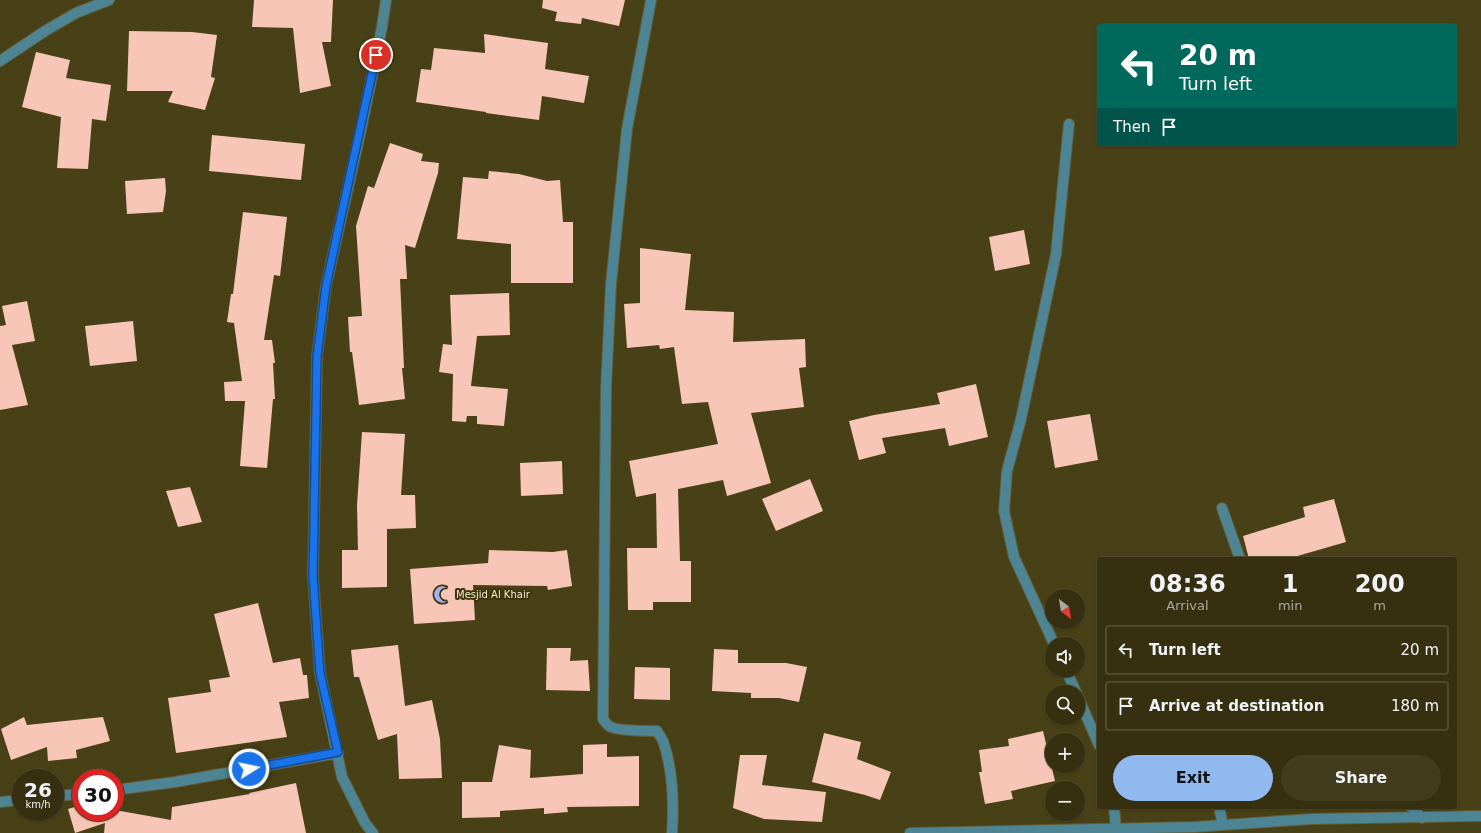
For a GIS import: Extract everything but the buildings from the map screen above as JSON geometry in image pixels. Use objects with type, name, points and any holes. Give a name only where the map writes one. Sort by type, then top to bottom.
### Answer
[{"type":"street","points":[[0,61],[45,31],[76,13],[109,0]]},
{"type":"street","points":[[373,833],[365,823],[342,777],[338,752],[320,673],[313,577],[317,356],[326,286],[362,125],[386,0]]},
{"type":"street","points":[[651,0],[627,128],[611,284],[606,388],[603,719],[609,726],[615,728],[656,731],[664,742],[669,765],[673,808],[672,833]]},
{"type":"street","points":[[1051,637],[1014,557],[1004,511],[1007,471],[1020,419],[1056,254],[1069,124]]},
{"type":"street","points":[[1222,508],[1239,557]]},
{"type":"street","points":[[1085,714],[1097,741]]},
{"type":"street","points":[[124,789],[175,782],[338,752]]},
{"type":"street","points":[[0,802],[12,801]]},
{"type":"street","points":[[1114,809],[1116,828]]},
{"type":"street","points":[[1219,809],[1223,825]]},
{"type":"street","points":[[1413,809],[1422,818]]},
{"type":"street","points":[[910,833],[1194,827],[1312,819],[1481,816]]},
{"type":"place","name":"Mesjid Al Khair","points":[[443,594]]},
{"type":"route","points":[[249,769],[338,752],[320,673],[313,577],[317,356],[326,286],[376,55]]}]
